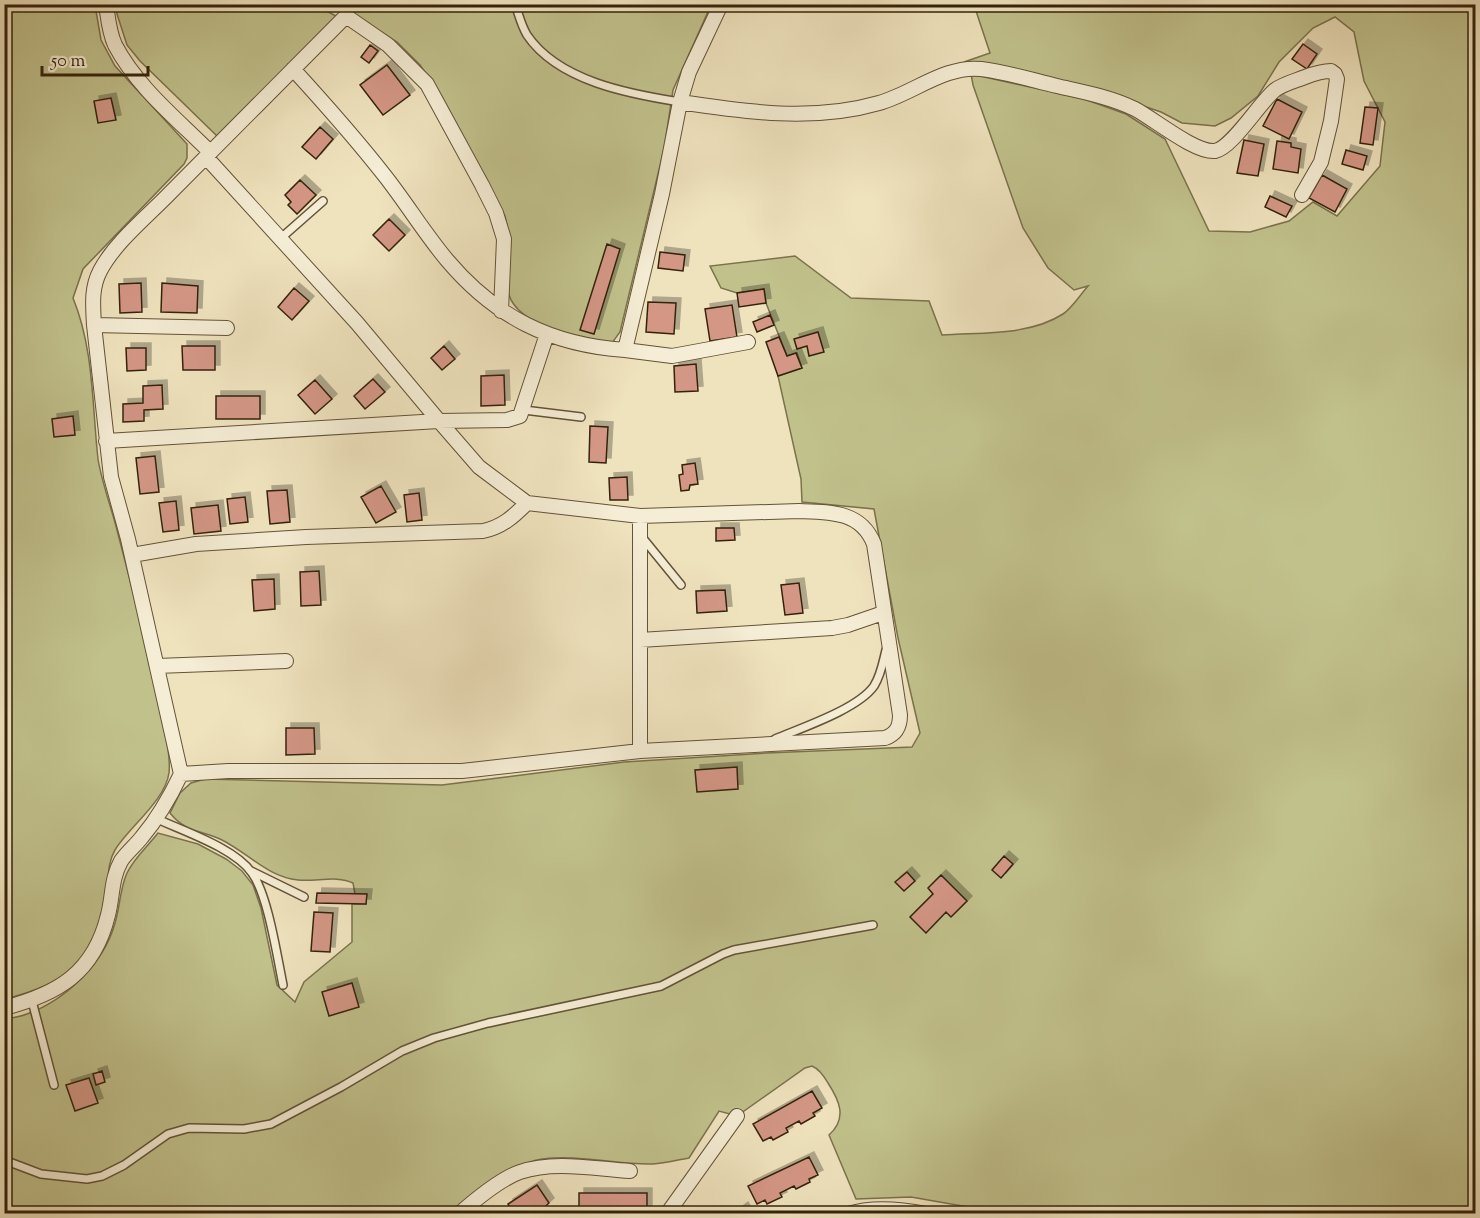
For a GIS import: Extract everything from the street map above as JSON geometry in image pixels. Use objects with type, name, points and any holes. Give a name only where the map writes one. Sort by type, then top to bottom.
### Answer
[{"type":"street","points":[[106,4],[108,24],[115,44],[130,68],[357,323],[479,467],[527,503],[640,516],[820,511],[853,519],[863,525],[874,544],[900,715],[895,733],[879,738],[640,751],[462,771],[228,771],[181,774]]},
{"type":"street","points":[[624,350],[662,194],[680,102],[689,72],[722,4]]},
{"type":"street","points":[[4,1008],[32,1000],[59,988],[72,978],[96,948],[109,914],[115,875],[122,860],[144,835],[181,774],[132,555],[111,477],[94,324],[93,292],[95,282],[105,263],[121,243],[346,16],[388,45],[427,84],[482,185],[502,228],[504,238],[501,310]]},
{"type":"street","points":[[293,69],[338,118],[386,177],[448,261],[501,310],[520,323],[584,346],[672,356],[748,342]]},
{"type":"street","points":[[680,102],[770,113],[801,114],[836,111],[892,99],[962,69],[982,69],[1062,87],[1125,105],[1188,142],[1212,151],[1229,141],[1275,90],[1315,73],[1331,71],[1337,79],[1331,121],[1321,162],[1302,195]]},
{"type":"street","points":[[94,324],[227,328]]},
{"type":"street","points":[[106,441],[440,421],[507,420],[520,416],[524,410],[547,334]]},
{"type":"street","points":[[132,555],[196,544],[483,531],[496,528],[509,521],[527,503]]},
{"type":"street","points":[[640,516],[640,751]]},
{"type":"street","points":[[640,640],[832,628],[884,613]]},
{"type":"street","points":[[157,666],[286,661]]},
{"type":"street","points":[[668,1214],[737,1116]]},
{"type":"street","points":[[459,1214],[517,1173],[529,1169],[557,1167],[630,1171]]},
{"type":"street","points":[[848,1214],[860,1210],[878,1209],[926,1214]]},
{"type":"lane","points":[[516,4],[520,22],[527,35],[552,60],[569,70],[623,91],[680,102]]},
{"type":"lane","points":[[281,238],[323,201]]},
{"type":"lane","points":[[524,410],[581,417]]},
{"type":"lane","points":[[640,534],[681,585]]},
{"type":"lane","points":[[765,744],[822,720],[869,692],[878,677],[888,643]]},
{"type":"lane","points":[[155,818],[221,849],[251,871],[304,897]]},
{"type":"lane","points":[[251,871],[260,890],[284,985]]},
{"type":"lane","points":[[4,1160],[41,1174],[87,1179],[102,1176],[123,1165],[168,1134],[189,1128],[244,1129],[271,1124],[402,1051],[434,1038],[488,1023],[661,986],[734,950],[873,925]]},
{"type":"lane","points":[[32,1000],[54,1085]]},
{"type":"green space","points":[[4,5],[95,5],[101,40],[115,66],[187,144],[187,158],[184,164],[83,269],[73,298],[89,357],[98,459],[150,663],[168,748],[169,773],[161,794],[112,855],[101,922],[85,955],[63,976],[21,995],[5,999]]},
{"type":"green space","points":[[116,5],[315,5],[338,17],[217,136],[140,61],[127,45]]},
{"type":"green space","points":[[338,5],[711,5],[673,90],[664,149],[620,332],[612,343],[548,328],[520,311],[511,299],[507,285],[508,233],[505,216],[442,97],[420,65],[397,42]]},
{"type":"green space","points":[[974,5],[1475,5],[1475,1213],[1008,1214],[911,1197],[856,1199],[829,1135],[835,1129],[840,1116],[838,1102],[823,1075],[812,1066],[805,1068],[737,1116],[719,1111],[689,1158],[653,1164],[569,1158],[542,1159],[507,1173],[452,1213],[5,1213],[4,1019],[24,1015],[56,1000],[93,966],[110,938],[127,873],[137,857],[158,833],[198,844],[226,859],[242,871],[253,885],[261,908],[277,985],[295,1002],[304,982],[352,942],[352,904],[366,904],[366,894],[355,894],[353,883],[347,881],[287,878],[268,869],[232,845],[182,824],[170,813],[180,793],[191,783],[205,779],[442,785],[624,762],[912,747],[920,733],[898,638],[874,509],[802,502],[801,479],[778,376],[802,368],[797,353],[787,356],[766,303],[764,289],[737,293],[721,288],[710,266],[795,256],[851,298],[929,301],[942,335],[1020,330],[1050,321],[1063,314],[1088,286],[1074,290],[1048,268],[1023,228],[971,74],[1084,99],[1126,114],[1165,139],[1209,231],[1250,232],[1289,221],[1313,202],[1337,216],[1380,166],[1385,122],[1364,81],[1354,32],[1335,17],[1313,28],[1279,62],[1258,96],[1231,118],[1215,126],[1182,123],[1161,112],[1105,93],[1000,66],[964,62],[990,53]]},
{"type":"building","points":[[1303,44],[1317,54],[1307,69],[1292,59]]},
{"type":"building","points":[[370,45],[378,51],[369,63],[361,57]]},
{"type":"building","points":[[387,65],[410,95],[383,115],[360,85]]},
{"type":"building","points":[[111,98],[116,120],[98,123],[94,101]]},
{"type":"building","points":[[1277,99],[1302,112],[1289,139],[1263,126]]},
{"type":"building","points":[[1365,107],[1378,108],[1373,145],[1360,143]]},
{"type":"building","points":[[320,127],[333,139],[316,159],[302,147]]},
{"type":"building","points":[[1244,140],[1264,144],[1258,176],[1237,173]]},
{"type":"building","points":[[1277,141],[1291,143],[1291,147],[1301,149],[1298,173],[1273,169]]},
{"type":"building","points":[[1346,150],[1367,156],[1363,170],[1342,164]]},
{"type":"building","points":[[1322,175],[1347,189],[1335,212],[1309,198]]},
{"type":"building","points":[[300,180],[316,195],[297,214],[288,205],[291,202],[285,195]]},
{"type":"building","points":[[1270,196],[1292,206],[1286,217],[1265,207]]},
{"type":"building","points":[[389,219],[405,235],[389,251],[373,235]]},
{"type":"building","points":[[607,244],[620,249],[594,334],[580,330]]},
{"type":"building","points":[[660,252],[685,255],[683,271],[658,268]]},
{"type":"building","points":[[141,283],[142,312],[120,313],[119,284]]},
{"type":"building","points":[[162,283],[198,286],[197,313],[161,312]]},
{"type":"building","points":[[294,288],[309,301],[292,320],[278,307]]},
{"type":"building","points":[[764,289],[766,303],[739,307],[737,293]]},
{"type":"building","points":[[648,302],[676,303],[674,334],[646,332]]},
{"type":"building","points":[[732,305],[737,337],[710,341],[705,309]]},
{"type":"building","points":[[770,315],[774,325],[757,332],[753,322]]},
{"type":"building","points":[[818,332],[824,352],[809,356],[807,346],[797,349],[794,339]]},
{"type":"building","points":[[779,337],[787,356],[796,353],[802,368],[778,376],[766,342]]},
{"type":"building","points":[[182,346],[215,346],[215,370],[183,370]]},
{"type":"building","points":[[444,346],[455,359],[442,370],[431,358]]},
{"type":"building","points":[[126,348],[146,348],[146,370],[127,371]]},
{"type":"building","points":[[696,364],[698,391],[675,392],[674,366]]},
{"type":"building","points":[[504,375],[505,405],[481,406],[481,376]]},
{"type":"building","points":[[373,379],[385,392],[365,409],[354,396]]},
{"type":"building","points":[[315,380],[332,399],[315,414],[298,395]]},
{"type":"building","points":[[162,385],[163,409],[144,410],[144,421],[123,422],[123,404],[143,403],[143,386]]},
{"type":"building","points":[[216,396],[260,396],[260,419],[216,419]]},
{"type":"building","points":[[73,416],[75,435],[54,437],[52,419]]},
{"type":"building","points":[[590,426],[608,427],[606,463],[589,462]]},
{"type":"building","points":[[155,456],[159,492],[140,494],[136,458]]},
{"type":"building","points":[[695,463],[698,484],[690,485],[689,490],[681,491],[679,475],[683,474],[682,465]]},
{"type":"building","points":[[627,477],[628,500],[610,500],[609,478]]},
{"type":"building","points":[[381,486],[396,512],[376,523],[361,497]]},
{"type":"building","points":[[287,490],[290,522],[270,524],[267,491]]},
{"type":"building","points":[[419,493],[422,520],[407,522],[404,495]]},
{"type":"building","points":[[245,497],[248,522],[230,524],[227,499]]},
{"type":"building","points":[[176,501],[179,530],[163,532],[159,503]]},
{"type":"building","points":[[218,505],[221,531],[194,534],[191,508]]},
{"type":"building","points":[[716,528],[734,528],[735,540],[716,541]]},
{"type":"building","points":[[319,571],[321,605],[301,606],[300,572]]},
{"type":"building","points":[[274,579],[275,609],[254,611],[252,580]]},
{"type":"building","points":[[799,583],[803,613],[785,615],[781,585]]},
{"type":"building","points":[[725,590],[727,611],[697,613],[696,591]]},
{"type":"building","points":[[286,728],[314,728],[315,754],[286,755]]},
{"type":"building","points":[[737,767],[738,789],[697,792],[695,770]]},
{"type":"building","points":[[1004,856],[1013,864],[1001,878],[992,870]]},
{"type":"building","points":[[907,872],[915,881],[904,891],[895,882]]},
{"type":"building","points":[[941,875],[967,901],[951,917],[946,912],[926,933],[910,917],[933,894],[928,888]]},
{"type":"building","points":[[317,893],[367,894],[366,904],[316,903]]},
{"type":"building","points":[[314,912],[333,913],[330,952],[311,951]]},
{"type":"building","points":[[352,983],[359,1007],[329,1016],[322,992]]},
{"type":"building","points":[[102,1071],[105,1082],[96,1085],[93,1074]]},
{"type":"building","points":[[89,1078],[98,1103],[75,1111],[66,1085]]},
{"type":"building","points":[[812,1091],[822,1108],[813,1113],[815,1116],[801,1124],[799,1121],[786,1128],[788,1132],[773,1140],[771,1137],[763,1141],[753,1124]]},
{"type":"building","points":[[809,1157],[818,1175],[796,1189],[794,1186],[780,1193],[782,1197],[767,1204],[765,1200],[757,1204],[748,1186]]},
{"type":"building","points":[[537,1185],[549,1203],[537,1214],[514,1214],[508,1204]]},
{"type":"building","points":[[579,1193],[647,1193],[647,1213],[579,1213]]},
{"type":"building","points":[[743,1207],[747,1214],[734,1214]]}]
